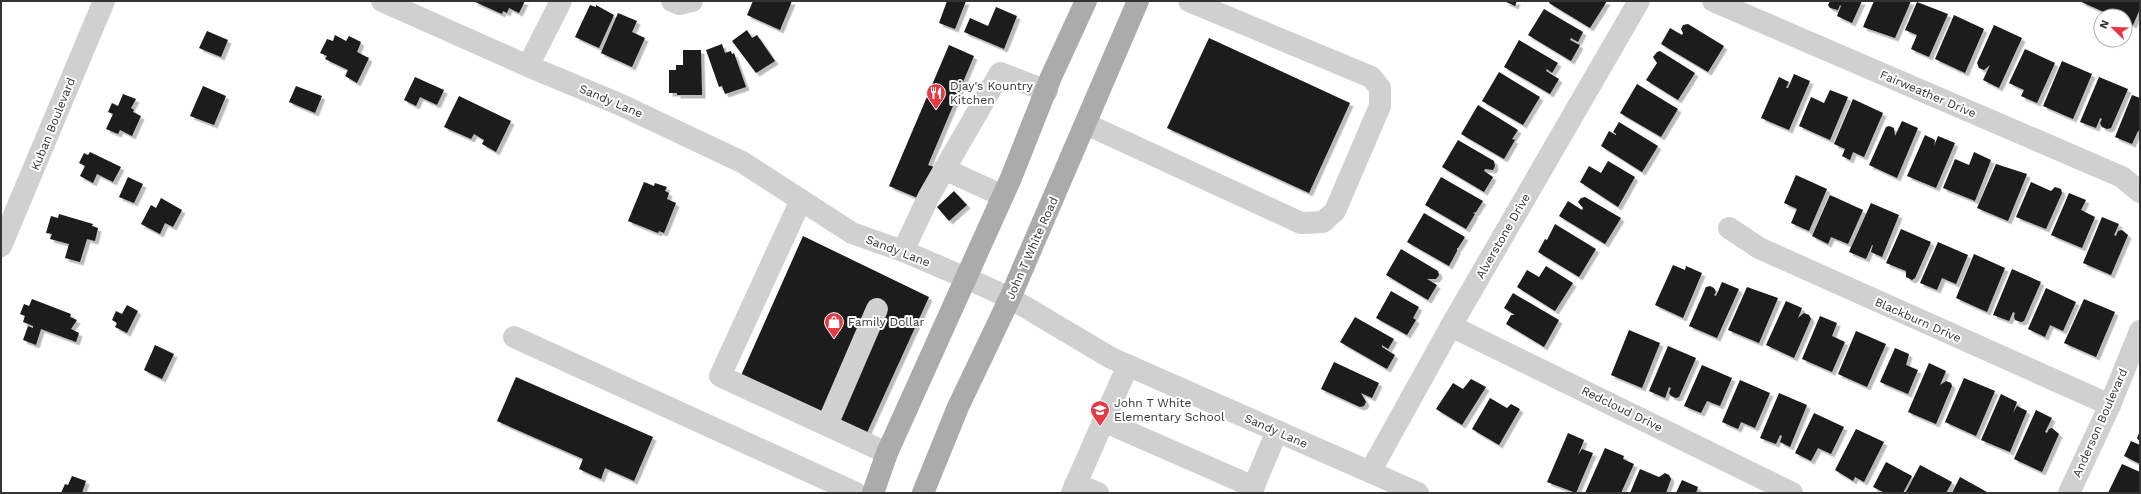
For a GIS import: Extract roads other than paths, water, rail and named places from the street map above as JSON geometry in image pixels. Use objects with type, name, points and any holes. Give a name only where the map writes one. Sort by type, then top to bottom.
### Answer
[{"type":"main road","points":[[873,493],[887,453],[1003,196],[1086,1]]},
{"type":"main road","name":"John T White Road","points":[[923,493],[958,407],[1010,298],[1138,1]]},
{"type":"street","name":"Kuban Boulevard","points":[[1,246],[104,1]]},
{"type":"street","name":"Sandy Lane","points":[[382,1],[528,66],[619,104],[742,162],[852,233],[903,251],[1010,298],[1111,358],[1277,431],[1377,481],[1418,493]]},
{"type":"street","points":[[528,66],[561,1]]},
{"type":"street","points":[[672,1],[679,4],[692,1]]},
{"type":"street","points":[[1086,124],[1301,222],[1323,222],[1335,211],[1380,106],[1380,88],[1371,77],[1189,1]]},
{"type":"street","name":"Alverstone Drive","points":[[1377,481],[1451,326],[1639,1]]},
{"type":"street","name":"Fairweather Drive","points":[[1713,1],[2122,177],[2140,192]]},
{"type":"street","points":[[903,251],[929,196],[1000,72],[1047,91]]},
{"type":"street","points":[[944,169],[1003,196]]},
{"type":"street","points":[[801,200],[720,376],[887,453]]},
{"type":"street","name":"Blackburn Drive","points":[[1729,228],[1758,248],[2110,405]]},
{"type":"street","points":[[826,425],[877,309]]},
{"type":"street","name":"Redcloud Drive","points":[[1451,326],[1792,493]]},
{"type":"street","name":"Anderson Boulevard","points":[[2069,493],[2110,405],[2140,331]]},
{"type":"street","points":[[514,337],[856,493]]},
{"type":"street","points":[[1098,493],[1073,489],[1128,365]]},
{"type":"street","points":[[1103,421],[1252,490],[1277,431]]},
{"type":"place","name":"Djay's Kountry Kitchen","points":[[936,110]]},
{"type":"place","name":"Family Dollar","points":[[834,339]]},
{"type":"place","name":"John T White Elementary School","points":[[1100,427]]}]
